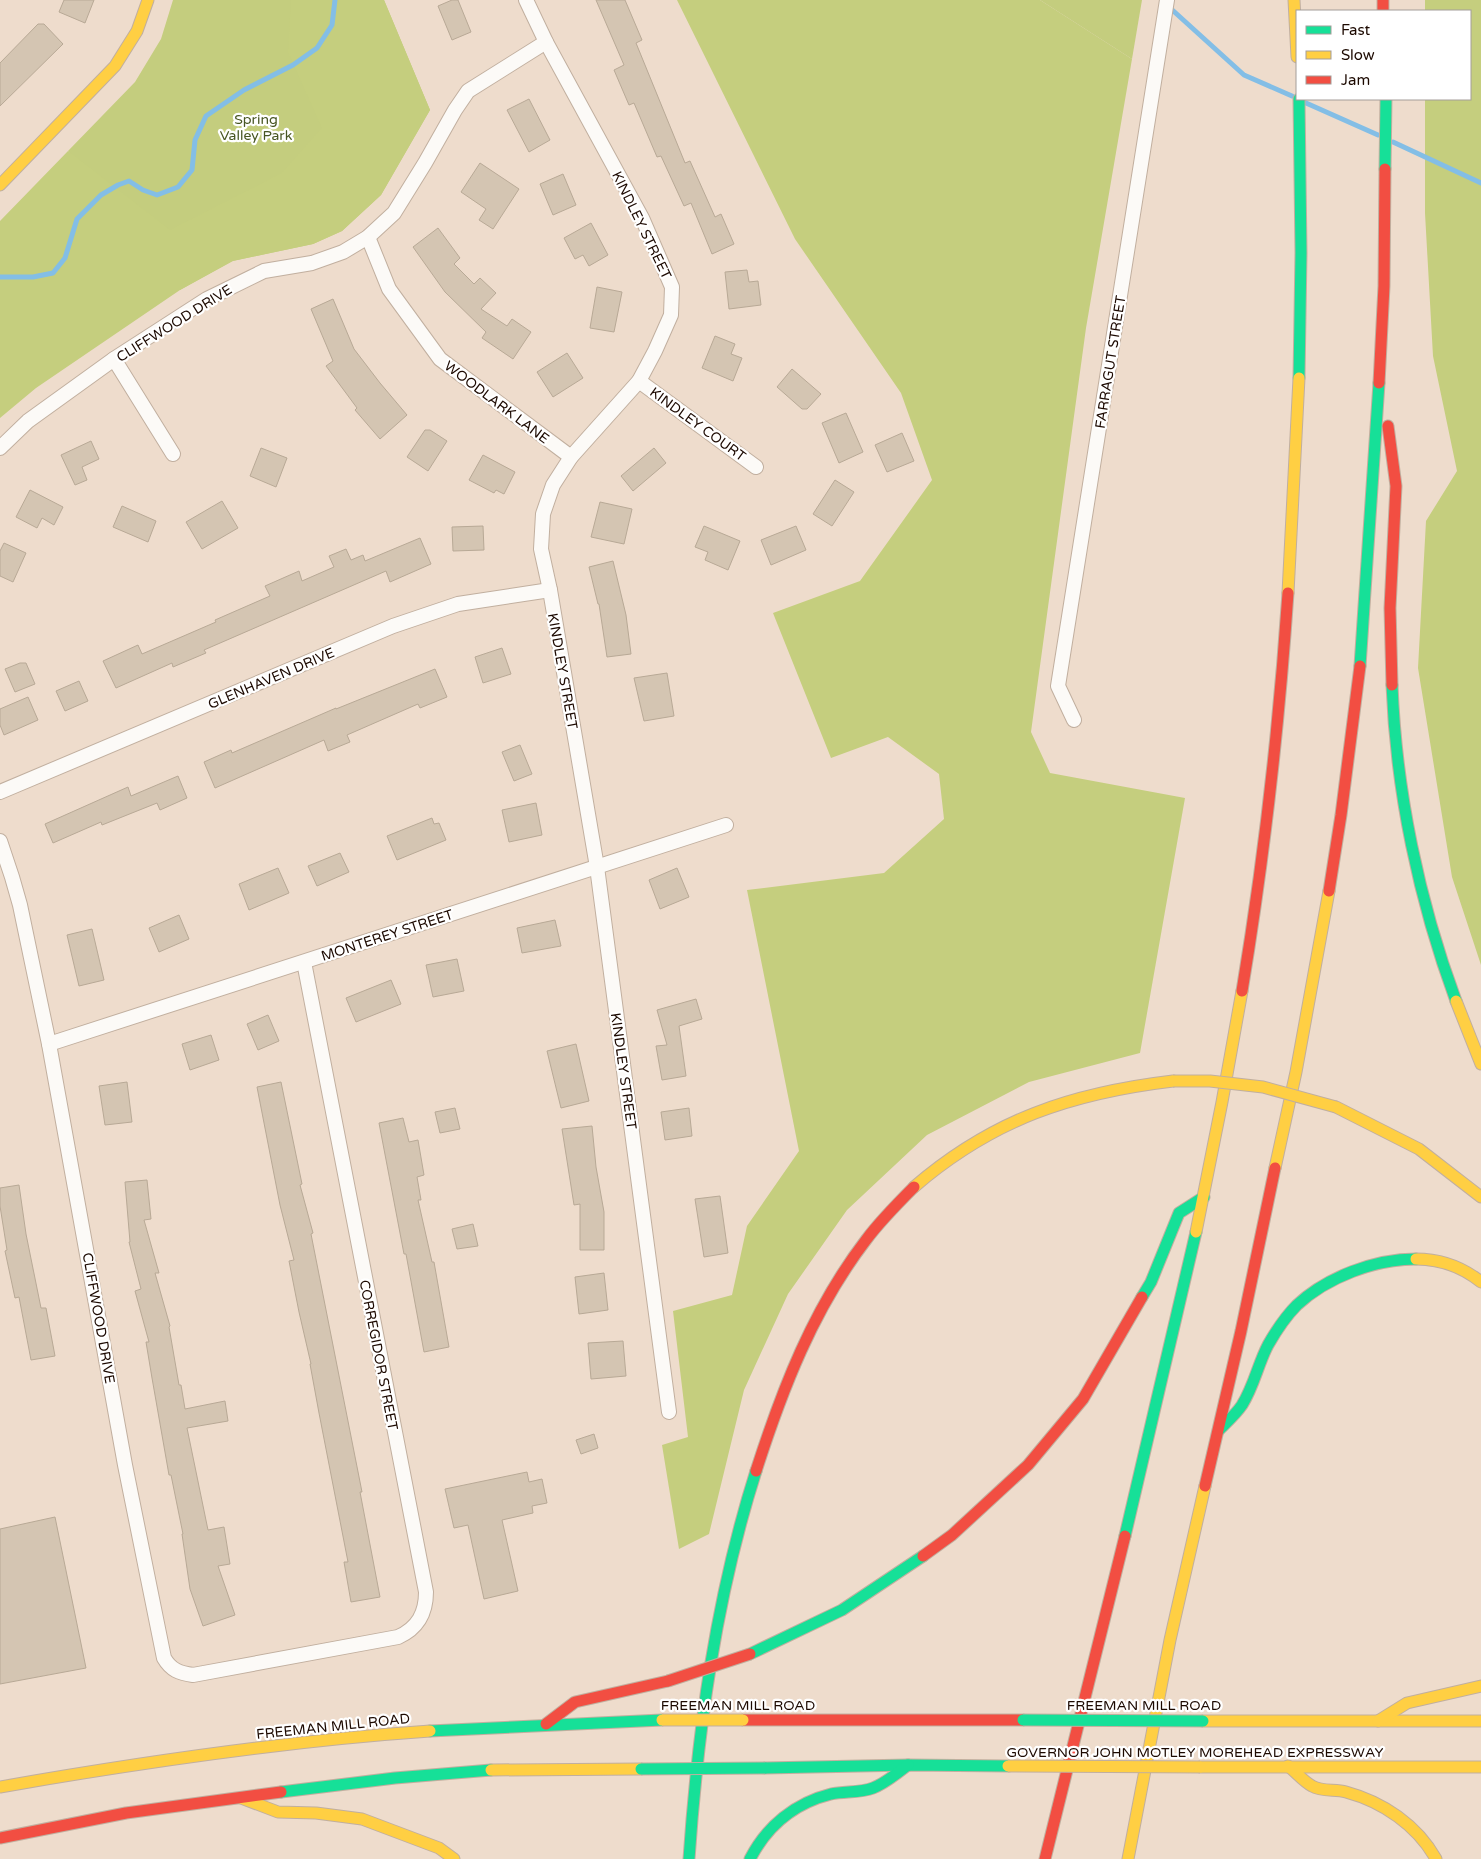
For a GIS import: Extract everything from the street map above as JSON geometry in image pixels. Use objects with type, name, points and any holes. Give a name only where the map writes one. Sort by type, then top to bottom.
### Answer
[{"type":"main road","points":[[0,186],[115,66],[137,31],[148,0]]},
{"type":"main road","points":[[1294,0],[1296,29]]},
{"type":"main road","points":[[1045,1859],[1153,1425],[1204,1196],[1242,994],[1258,886],[1289,597],[1298,429],[1302,289],[1299,100]]},
{"type":"main road","points":[[1128,1859],[1170,1640],[1219,1430],[1296,1072],[1325,918],[1359,676],[1374,472],[1384,286],[1386,100]]},
{"type":"main road","points":[[1380,369],[1396,485],[1391,580],[1390,648],[1395,737],[1407,815],[1426,903],[1452,989],[1481,1064]]},
{"type":"main road","points":[[689,1859],[693,1787],[705,1686],[724,1589],[739,1524],[780,1400],[801,1349],[852,1257],[883,1218],[915,1186],[945,1161],[980,1139],[1020,1118],[1051,1105],[1091,1093],[1132,1085],[1173,1081],[1210,1081],[1263,1087],[1336,1107],[1419,1149],[1481,1197]]},
{"type":"main road","points":[[546,1724],[575,1702],[668,1681],[750,1654],[842,1610],[952,1535],[1028,1465],[1083,1399],[1151,1282],[1179,1213],[1204,1196]]},
{"type":"main road","points":[[1219,1430],[1244,1403],[1267,1348],[1285,1318],[1307,1297],[1340,1276],[1368,1266],[1394,1260],[1424,1259],[1447,1262],[1467,1271],[1481,1282]]},
{"type":"main road","points":[[1378,1721],[1407,1703],[1481,1686]]},
{"type":"main road","name":"FREEMAN MILL ROAD","points":[[0,1787],[67,1775],[221,1753],[338,1739],[546,1724],[662,1720],[1481,1721]]},
{"type":"main road","points":[[0,1838],[126,1812],[395,1778],[497,1769],[765,1768],[908,1765]]},
{"type":"main road","points":[[750,1859],[770,1829],[784,1816],[805,1803],[830,1794],[873,1788],[908,1765]]},
{"type":"main road","name":"GOVERNOR JOHN MOTLEY MOREHEAD EXPRESSWAY","points":[[908,1765],[1481,1767]]},
{"type":"main road","points":[[1288,1766],[1313,1787],[1347,1792],[1391,1811],[1417,1832],[1432,1848],[1436,1859]]},
{"type":"main road","points":[[236,1797],[278,1812],[316,1813],[362,1819],[439,1848],[454,1859]]},
{"type":"street","name":"KINDLEY STREET","points":[[526,0],[546,42],[642,218],[672,288],[671,315],[639,382],[571,457],[553,485],[543,514],[541,549],[550,590],[597,867],[669,1412]]},
{"type":"street","name":"FARRAGUT STREET","points":[[1074,720],[1058,686],[1167,0]]},
{"type":"street","name":"CLIFFWOOD DRIVE","points":[[0,448],[28,421],[114,359],[208,299],[264,271],[312,263],[343,252],[368,237],[394,213],[468,91],[546,42]]},
{"type":"street","name":"WOODLARK LANE","points":[[368,237],[389,289],[440,359],[571,457]]},
{"type":"street","points":[[114,359],[173,454]]},
{"type":"street","name":"KINDLEY COURT","points":[[639,382],[756,466]]},
{"type":"street","name":"GLENHAVEN DRIVE","points":[[0,792],[393,626],[458,604],[550,590]]},
{"type":"street","name":"MONTEREY STREET","points":[[49,1044],[726,825]]},
{"type":"street","name":"CLIFFWOOD DRIVE","points":[[0,841],[20,905],[49,1044],[125,1465],[164,1658],[175,1671],[192,1675],[297,1656]]},
{"type":"street","name":"CORREGIDOR STREET","points":[[297,1656],[398,1637],[414,1627],[426,1604],[426,1592],[304,962]]},
{"type":"green space","name":"Spring Valley Park","points":[[173,0],[384,0],[430,110],[381,195],[342,231],[313,244],[233,261],[180,290],[68,151],[135,82],[161,39]]},
{"type":"green space","points":[[291,0],[384,0],[430,110],[381,195],[342,231],[313,244],[232,261],[180,290],[36,388],[0,418],[0,221],[68,151],[170,230],[282,173],[322,128],[288,52]]},
{"type":"green space","points":[[677,0],[1040,0],[1132,59],[1086,328],[1031,732],[1050,773],[1185,798],[1140,1053],[1029,1082],[927,1135],[847,1210],[788,1294],[744,1390],[709,1534],[679,1549],[662,1445],[688,1437],[673,1311],[732,1295],[747,1226],[799,1151],[747,890],[884,873],[944,819],[939,774],[888,737],[831,758],[773,613],[860,581],[932,480],[901,393],[795,239]]},
{"type":"green space","points":[[1040,0],[1142,0],[1132,59]]},
{"type":"green space","points":[[1425,0],[1481,0],[1481,965],[1452,877],[1418,668],[1426,521],[1457,471],[1433,356],[1425,213],[1425,100],[1471,100],[1471,10],[1425,10]]},
{"type":"building","points":[[64,0],[94,0],[85,23],[59,12]]},
{"type":"building","points":[[452,0],[458,0],[471,32],[452,40],[438,6]]},
{"type":"building","points":[[596,0],[625,0],[642,40],[636,43],[685,163],[690,161],[715,217],[721,214],[734,244],[712,254],[691,203],[684,206],[661,156],[657,157],[634,103],[629,105],[614,70],[624,65]]},
{"type":"building","points":[[38,24],[44,24],[63,44],[0,106],[0,63]]},
{"type":"building","points":[[529,99],[550,140],[529,152],[507,110]]},
{"type":"building","points":[[480,163],[519,189],[493,229],[479,220],[486,209],[461,192]]},
{"type":"building","points":[[563,174],[576,205],[553,215],[540,184]]},
{"type":"building","points":[[591,223],[608,255],[589,266],[583,255],[575,259],[564,238]]},
{"type":"building","points":[[438,228],[460,258],[454,264],[474,284],[480,278],[496,293],[481,309],[507,326],[512,319],[531,332],[513,359],[482,338],[486,332],[445,292],[413,247]]},
{"type":"building","points":[[747,270],[749,282],[758,281],[761,305],[729,309],[725,272]]},
{"type":"building","points":[[597,287],[622,292],[614,332],[590,328]]},
{"type":"building","points":[[333,299],[354,349],[407,415],[380,439],[355,410],[357,408],[326,366],[333,361],[311,309]]},
{"type":"building","points":[[715,336],[735,344],[731,354],[742,358],[733,381],[702,368]]},
{"type":"building","points":[[567,353],[583,378],[553,397],[537,372]]},
{"type":"building","points":[[792,369],[821,394],[807,409],[802,409],[777,387]]},
{"type":"building","points":[[846,413],[863,452],[839,463],[822,423]]},
{"type":"building","points":[[425,430],[430,430],[447,441],[428,471],[407,457]]},
{"type":"building","points":[[902,433],[914,461],[887,472],[875,445]]},
{"type":"building","points":[[91,441],[99,459],[82,467],[87,480],[75,485],[61,455]]},
{"type":"building","points":[[261,448],[287,458],[276,487],[250,476]]},
{"type":"building","points":[[654,448],[666,463],[633,491],[621,476]]},
{"type":"building","points":[[483,455],[515,472],[504,494],[496,490],[494,493],[469,480]]},
{"type":"building","points":[[835,480],[854,492],[832,526],[813,514]]},
{"type":"building","points":[[30,490],[63,507],[54,525],[42,518],[37,528],[16,517]]},
{"type":"building","points":[[222,501],[238,528],[202,549],[186,522]]},
{"type":"building","points":[[600,502],[632,509],[624,544],[591,537]]},
{"type":"building","points":[[122,506],[156,521],[148,542],[113,527]]},
{"type":"building","points":[[483,526],[484,550],[453,551],[452,527]]},
{"type":"building","points":[[704,526],[740,541],[728,570],[705,560],[708,552],[695,547]]},
{"type":"building","points":[[796,526],[806,550],[771,565],[761,540]]},
{"type":"building","points":[[420,538],[431,564],[390,582],[386,571],[204,650],[206,653],[173,667],[172,663],[116,688],[103,661],[138,645],[142,654],[216,622],[215,620],[270,596],[265,586],[299,571],[302,581],[334,567],[329,556],[346,549],[351,560],[363,555],[365,561]]},
{"type":"building","points":[[4,543],[26,553],[13,582],[0,576],[0,551]]},
{"type":"building","points":[[613,561],[626,615],[631,654],[607,657],[599,604],[589,567]]},
{"type":"building","points":[[502,648],[511,674],[483,683],[475,657]]},
{"type":"building","points":[[20,663],[26,663],[35,684],[15,692],[5,669]]},
{"type":"building","points":[[435,669],[447,697],[420,708],[418,704],[347,735],[350,742],[328,751],[324,740],[215,788],[204,762],[231,750],[232,753],[336,708]]},
{"type":"building","points":[[667,673],[674,716],[644,721],[634,678]]},
{"type":"building","points":[[79,681],[88,701],[65,711],[56,691]]},
{"type":"building","points":[[28,697],[38,720],[4,735],[0,725],[0,709]]},
{"type":"building","points":[[520,745],[532,774],[514,781],[502,752]]},
{"type":"building","points":[[178,776],[187,798],[160,810],[157,803],[102,825],[101,822],[53,843],[45,824],[128,787],[131,796]]},
{"type":"building","points":[[536,803],[542,835],[509,842],[502,810]]},
{"type":"building","points":[[432,818],[434,824],[439,823],[446,840],[397,860],[387,836]]},
{"type":"building","points":[[340,853],[349,872],[317,886],[308,866]]},
{"type":"building","points":[[278,868],[289,893],[249,910],[239,884]]},
{"type":"building","points":[[677,868],[689,897],[660,909],[649,880]]},
{"type":"building","points":[[179,915],[189,939],[159,952],[149,928]]},
{"type":"building","points":[[555,920],[561,946],[522,953],[517,928]]},
{"type":"building","points":[[92,929],[104,980],[79,986],[67,935]]},
{"type":"building","points":[[457,959],[464,991],[433,997],[426,965]]},
{"type":"building","points":[[391,980],[401,1004],[356,1022],[346,998]]},
{"type":"building","points":[[696,999],[702,1019],[679,1026],[686,1076],[662,1080],[656,1046],[667,1045],[657,1010]]},
{"type":"building","points":[[268,1015],[279,1041],[258,1050],[247,1024]]},
{"type":"building","points":[[211,1035],[219,1060],[190,1070],[182,1044]]},
{"type":"building","points":[[576,1044],[589,1101],[561,1108],[547,1051]]},
{"type":"building","points":[[127,1082],[132,1122],[105,1125],[99,1086]]},
{"type":"building","points":[[281,1082],[302,1184],[300,1185],[313,1233],[311,1234],[362,1492],[360,1492],[380,1597],[351,1602],[344,1562],[348,1562],[311,1364],[289,1261],[294,1260],[280,1205],[257,1087]]},
{"type":"building","points":[[455,1108],[460,1129],[440,1133],[435,1112]]},
{"type":"building","points":[[689,1108],[692,1136],[665,1140],[661,1112]]},
{"type":"building","points":[[403,1118],[409,1142],[418,1140],[424,1175],[417,1177],[421,1200],[418,1200],[432,1262],[434,1262],[449,1347],[424,1352],[379,1123]]},
{"type":"building","points":[[592,1126],[596,1167],[604,1212],[604,1250],[580,1250],[580,1204],[574,1205],[562,1129]]},
{"type":"building","points":[[147,1180],[151,1219],[144,1220],[159,1273],[155,1273],[170,1326],[179,1385],[181,1385],[185,1409],[225,1401],[228,1421],[187,1428],[208,1530],[224,1527],[230,1564],[218,1566],[235,1615],[203,1626],[190,1589],[183,1534],[171,1475],[169,1475],[146,1342],[149,1342],[135,1291],[141,1289],[129,1242],[125,1182]]},
{"type":"building","points":[[19,1185],[26,1234],[41,1308],[46,1308],[55,1356],[31,1360],[19,1297],[15,1298],[5,1251],[7,1250],[0,1206],[0,1188]]},
{"type":"building","points":[[720,1196],[728,1253],[704,1257],[695,1199]]},
{"type":"building","points":[[473,1224],[478,1246],[457,1249],[452,1229]]},
{"type":"building","points":[[604,1273],[608,1310],[579,1314],[575,1277]]},
{"type":"building","points":[[623,1341],[626,1376],[591,1379],[588,1343]]},
{"type":"building","points":[[594,1434],[598,1448],[581,1454],[576,1440]]},
{"type":"building","points":[[527,1472],[529,1482],[542,1479],[547,1503],[532,1506],[533,1513],[502,1520],[518,1591],[484,1599],[468,1525],[454,1528],[445,1489]]},
{"type":"building","points":[[55,1517],[86,1668],[0,1684],[0,1529]]},
{"type":"waterway","points":[[0,277],[33,277],[53,273],[65,258],[77,219],[101,195],[118,185],[129,181],[143,190],[157,195],[178,187],[192,170],[195,140],[206,116],[244,90],[293,65],[317,48],[332,25],[335,0]]},
{"type":"waterway","points":[[1169,7],[1244,75],[1292,96]]},
{"type":"waterway","points":[[1306,103],[1378,135]]},
{"type":"waterway","points":[[1393,142],[1481,183]]},
{"type":"traffic: fast","points":[[1299,100],[1301,253],[1299,378]]},
{"type":"traffic: fast","points":[[1385,169],[1386,100]]},
{"type":"traffic: fast","points":[[1360,666],[1379,383]]},
{"type":"traffic: fast","points":[[1392,685],[1398,765],[1412,845],[1431,924],[1456,1001]]},
{"type":"traffic: fast","points":[[1142,1297],[1151,1282],[1179,1213],[1204,1197]]},
{"type":"traffic: fast","points":[[1125,1536],[1196,1232]]},
{"type":"traffic: fast","points":[[1219,1430],[1242,1405],[1268,1345],[1281,1324],[1297,1305],[1322,1286],[1352,1272],[1384,1262],[1416,1259]]},
{"type":"traffic: fast","points":[[689,1859],[698,1761],[711,1663],[730,1566],[756,1471]]},
{"type":"traffic: fast","points":[[750,1654],[842,1610],[923,1556]]},
{"type":"traffic: fast","points":[[430,1731],[662,1720]]},
{"type":"traffic: fast","points":[[1023,1720],[1203,1721]]},
{"type":"traffic: fast","points":[[765,1768],[908,1765],[1008,1766]]},
{"type":"traffic: fast","points":[[750,1859],[765,1836],[794,1810],[806,1803],[831,1794],[863,1791],[873,1788],[887,1781],[908,1765]]},
{"type":"traffic: fast","points":[[641,1769],[765,1768]]},
{"type":"traffic: fast","points":[[281,1792],[395,1778],[491,1770]]},
{"type":"traffic: slow","points":[[0,185],[115,66],[137,31],[148,0]]},
{"type":"traffic: slow","points":[[1294,0],[1296,38]]},
{"type":"traffic: slow","points":[[1288,593],[1299,378]]},
{"type":"traffic: slow","points":[[1275,1168],[1296,1072],[1329,891]]},
{"type":"traffic: slow","points":[[1196,1232],[1242,991]]},
{"type":"traffic: slow","points":[[1456,1001],[1481,1064]]},
{"type":"traffic: slow","points":[[914,1187],[944,1163],[974,1143],[1035,1113],[1101,1093],[1173,1081]]},
{"type":"traffic: slow","points":[[1173,1081],[1210,1081],[1263,1087],[1336,1107]]},
{"type":"traffic: slow","points":[[1336,1107],[1419,1149],[1481,1197]]},
{"type":"traffic: slow","points":[[1416,1259],[1434,1260],[1450,1264],[1481,1282]]},
{"type":"traffic: slow","points":[[1128,1859],[1170,1640],[1205,1486]]},
{"type":"traffic: slow","points":[[1378,1721],[1407,1703],[1481,1686]]},
{"type":"traffic: slow","points":[[662,1720],[743,1720]]},
{"type":"traffic: slow","points":[[1203,1721],[1481,1721]]},
{"type":"traffic: slow","points":[[0,1787],[214,1753],[322,1740],[430,1731]]},
{"type":"traffic: slow","points":[[1008,1766],[1200,1767]]},
{"type":"traffic: slow","points":[[1288,1766],[1316,1788],[1360,1796],[1398,1816],[1419,1836],[1436,1859]]},
{"type":"traffic: slow","points":[[1200,1767],[1481,1767]]},
{"type":"traffic: slow","points":[[491,1770],[641,1769]]},
{"type":"traffic: slow","points":[[241,1798],[278,1812],[316,1813],[362,1819],[439,1848],[454,1859]]},
{"type":"traffic: jam","points":[[1383,0],[1383,10]]},
{"type":"traffic: jam","points":[[1379,383],[1384,286],[1385,169]]},
{"type":"traffic: jam","points":[[1388,426],[1396,486],[1390,608],[1392,685]]},
{"type":"traffic: jam","points":[[1242,991],[1270,793],[1288,593]]},
{"type":"traffic: jam","points":[[1329,891],[1341,815],[1360,666]]},
{"type":"traffic: jam","points":[[1205,1486],[1241,1331],[1275,1168]]},
{"type":"traffic: jam","points":[[756,1471],[788,1381],[830,1294],[847,1266],[871,1233],[914,1187]]},
{"type":"traffic: jam","points":[[923,1556],[952,1535],[1028,1465],[1083,1399],[1142,1297]]},
{"type":"traffic: jam","points":[[1045,1859],[1125,1536]]},
{"type":"traffic: jam","points":[[668,1681],[750,1654]]},
{"type":"traffic: jam","points":[[546,1724],[575,1702],[668,1681]]},
{"type":"traffic: jam","points":[[743,1720],[1023,1720]]},
{"type":"traffic: jam","points":[[0,1838],[126,1813],[281,1792]]}]
